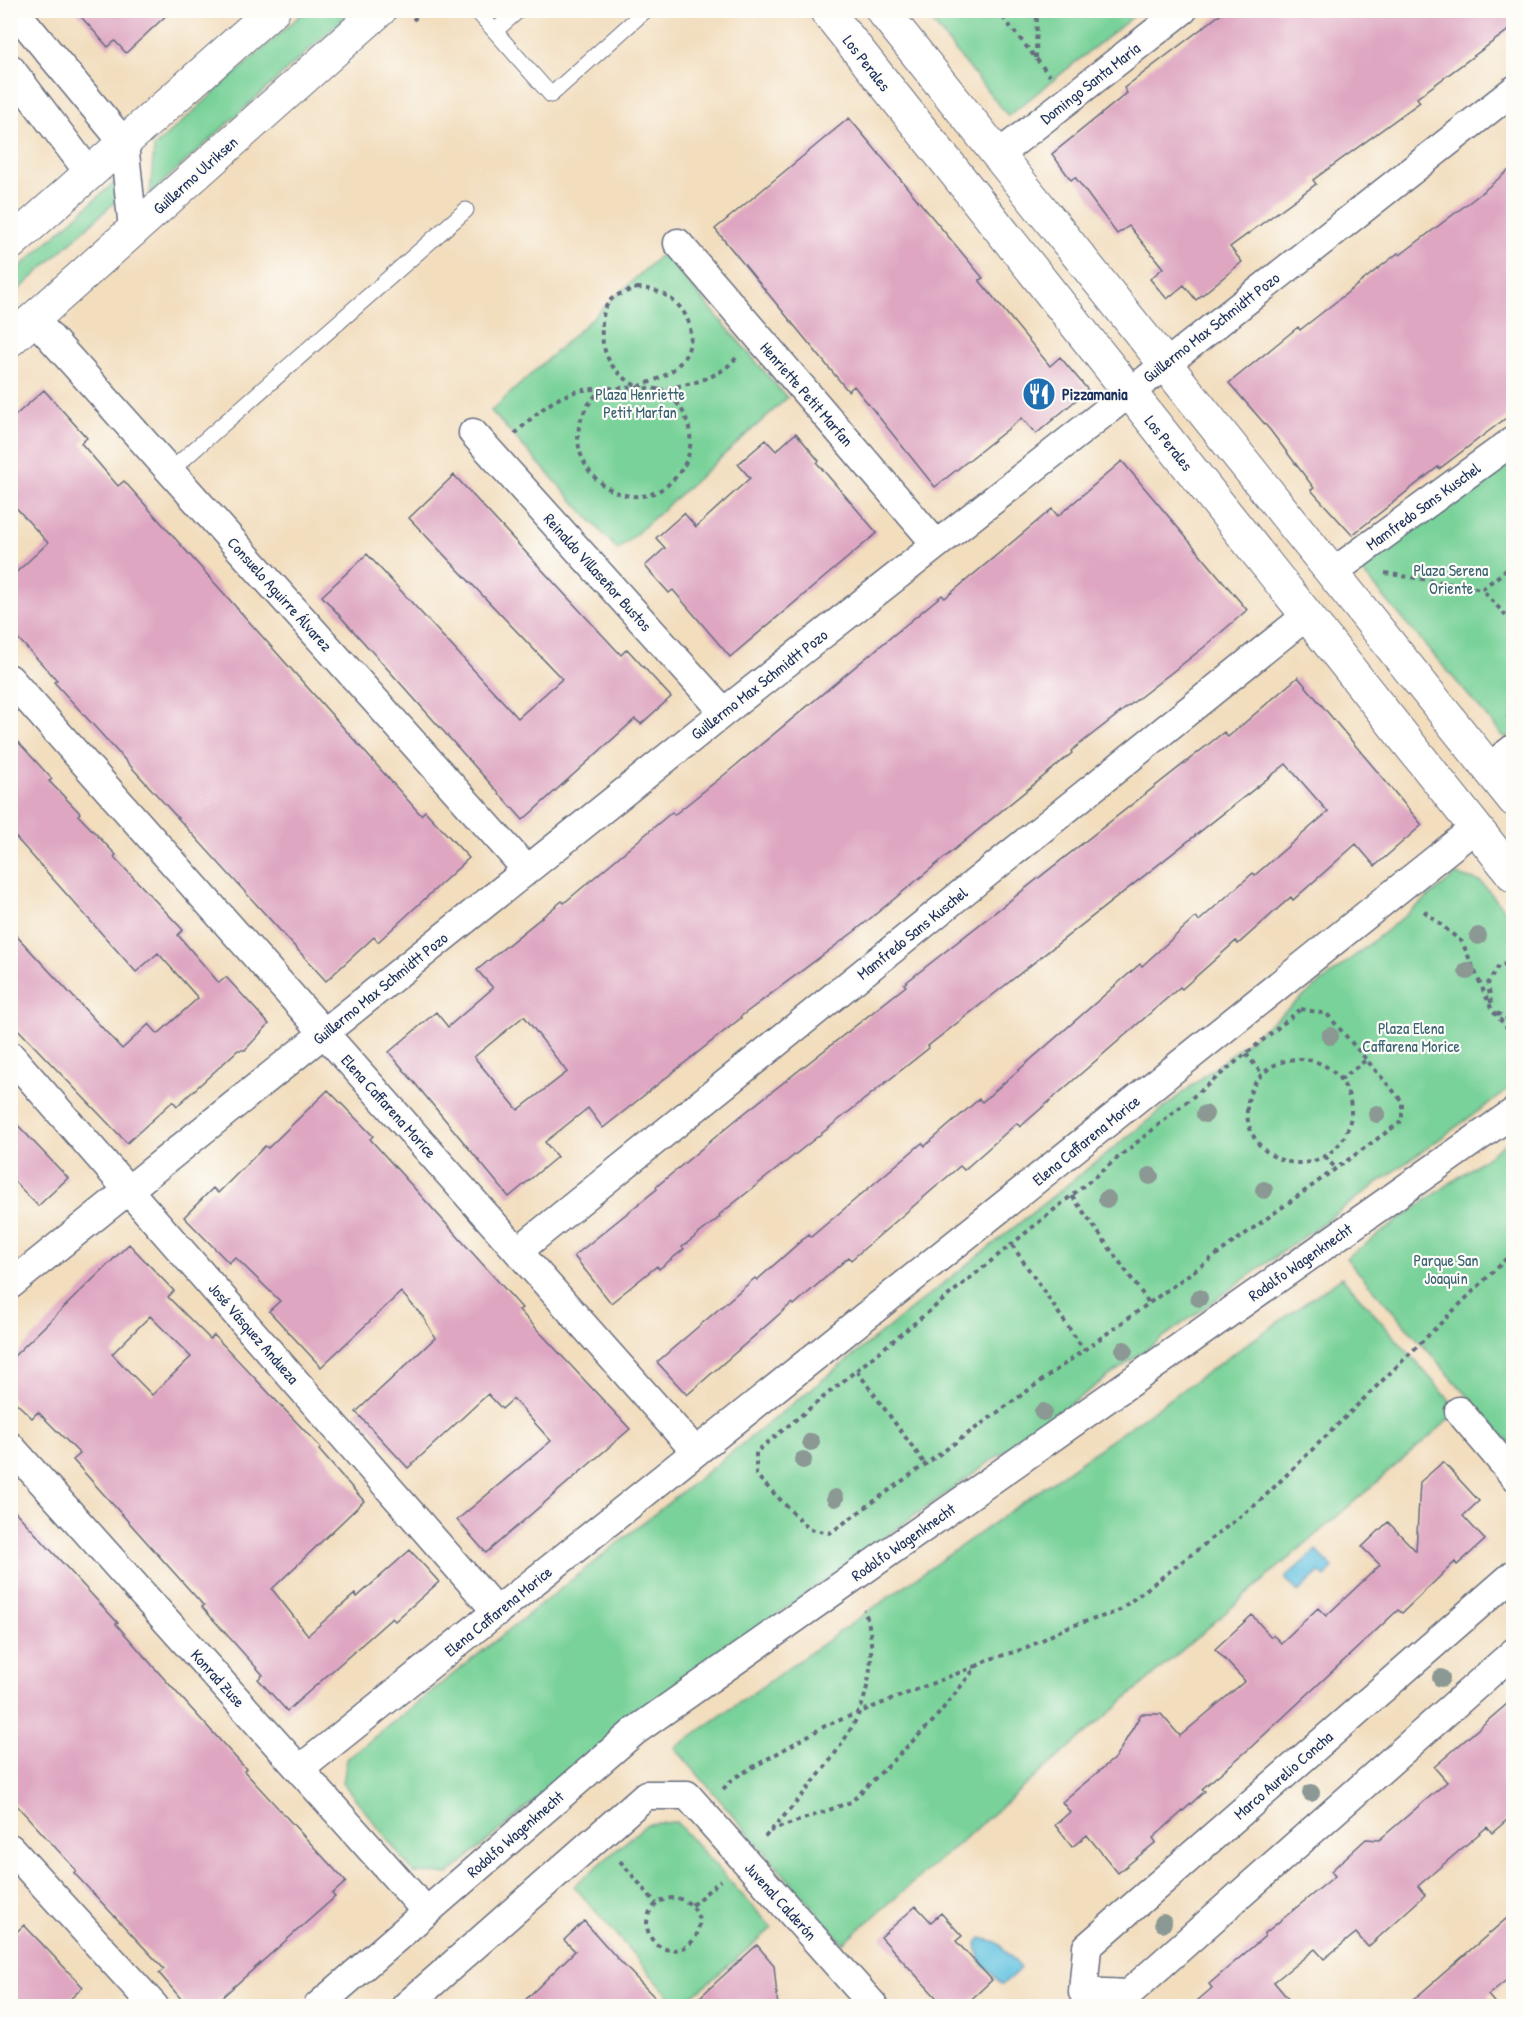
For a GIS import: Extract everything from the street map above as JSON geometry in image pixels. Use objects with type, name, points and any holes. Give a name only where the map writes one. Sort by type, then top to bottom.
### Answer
[{"type":"main road","points":[[10,244],[273,10]]},
{"type":"main road","name":"Guillermo Ulriksen","points":[[22,330],[380,10]]},
{"type":"main road","name":"Los Perales","points":[[826,10],[1514,876]]},
{"type":"main road","points":[[882,10],[1165,363],[1337,570],[1502,757],[1514,800]]},
{"type":"street","points":[[14,10],[124,143],[133,229]]},
{"type":"street","name":"Domingo Santa María","points":[[998,155],[1183,10]]},
{"type":"street","points":[[10,68],[90,174]]},
{"type":"street","name":"Guillermo Max Schmidtt Pozo","points":[[10,1285],[325,1034],[526,869],[1128,392],[1514,90]]},
{"type":"street","name":"Henriette Petit Marfan","points":[[678,243],[936,544]]},
{"type":"street","name":"Consuelo Aguirre Álvarez","points":[[22,330],[170,471],[526,869]]},
{"type":"street","name":"Reinaldo Villaseñor Bustos","points":[[473,433],[724,712]]},
{"type":"street","name":"Mamfredo Sans Kuschel","points":[[1337,570],[1514,440]]},
{"type":"street","name":"Mamfredo Sans Kuschel","points":[[518,1251],[1306,616]]},
{"type":"street","name":"Elena Caffarena Morice","points":[[10,679],[696,1452]]},
{"type":"street","name":"Elena Caffarena Morice","points":[[300,1769],[1475,828]]},
{"type":"street","name":"José Vásquez Andueza","points":[[10,1055],[497,1612]]},
{"type":"street","name":"Rodolfo Wagenknecht","points":[[318,2007],[635,1731],[1514,1112]]},
{"type":"street","points":[[1459,1411],[1514,1476]]},
{"type":"street","name":"Konrad Zuse","points":[[10,1446],[426,1911]]},
{"type":"street","name":"Marco Aurelio Concha","points":[[1514,1574],[1087,1947],[1075,1999],[1128,1994],[1514,1652]]},
{"type":"street","points":[[406,2007],[646,1795],[694,1803]]},
{"type":"street","name":"Juvenal Calderón","points":[[694,1803],[874,2007]]},
{"type":"street","points":[[10,1848],[154,2007]]},
{"type":"lane","points":[[476,10],[551,95],[646,10]]},
{"type":"lane","points":[[495,31],[519,10]]},
{"type":"lane","points":[[170,471],[466,210]]},
{"type":"path","points":[[997,10],[1069,100]]},
{"type":"path","points":[[1036,10],[1036,58]]},
{"type":"path","points":[[637,288],[652,288],[677,301],[689,329],[689,344],[676,367],[637,387],[614,368],[603,347],[601,332],[608,304],[618,294],[637,288]]},
{"type":"path","points":[[493,454],[545,405],[579,390],[637,387],[659,390],[696,383],[725,370],[758,337]]},
{"type":"path","points":[[601,390],[587,404],[579,425],[582,461],[604,487],[622,495],[641,496],[655,492],[671,482],[683,468],[691,450],[692,430],[674,400],[659,390]]},
{"type":"path","points":[[1482,589],[1514,564]]},
{"type":"path","points":[[1337,570],[1482,589],[1514,625]]},
{"type":"path","points":[[1502,757],[1514,672]]},
{"type":"path","points":[[1395,891],[1443,924],[1462,942],[1492,1010],[1514,1036]]},
{"type":"path","points":[[1492,1010],[1488,983],[1499,965],[1514,963]]},
{"type":"path","points":[[1301,1009],[1327,1014],[1366,1060],[1402,1101],[1402,1121],[830,1533],[809,1529],[756,1474],[756,1452],[1301,1009]]},
{"type":"path","points":[[1492,1010],[1514,1022]]},
{"type":"path","points":[[1246,1054],[1262,1074]]},
{"type":"path","points":[[1303,1059],[1321,1064],[1340,1080],[1351,1106],[1350,1124],[1342,1140],[1325,1156],[1314,1161],[1297,1163],[1281,1160],[1266,1152],[1255,1139],[1248,1125],[1246,1107],[1250,1092],[1262,1074],[1271,1066],[1287,1060],[1303,1059]]},
{"type":"path","points":[[1340,1080],[1366,1060]]},
{"type":"path","points":[[1325,1156],[1336,1169]]},
{"type":"path","points":[[1072,1196],[1149,1303]]},
{"type":"path","points":[[1012,1245],[1084,1350]]},
{"type":"path","points":[[694,1803],[825,1726],[987,1660],[1027,1648],[1065,1628],[1117,1612],[1259,1502],[1514,1251]]},
{"type":"path","points":[[857,1371],[925,1464]]},
{"type":"path","points":[[744,1860],[822,1770],[859,1713],[871,1663],[871,1624],[851,1579]]},
{"type":"path","points":[[770,1831],[852,1802],[933,1721],[977,1666]]},
{"type":"path","points":[[599,1836],[656,1903]]},
{"type":"path","points":[[678,1898],[692,1905],[697,1912],[699,1930],[690,1945],[682,1949],[663,1948],[650,1937],[648,1919],[656,1903],[678,1898]]},
{"type":"green space","points":[[305,11],[352,11],[150,194],[154,147]]},
{"type":"green space","points":[[923,11],[1140,11],[1008,116]]},
{"type":"green space","points":[[115,182],[117,200],[11,297],[11,275]]},
{"type":"green space","name":"Plaza Henriette Petit Marfan","points":[[663,253],[787,398],[618,550],[491,411]]},
{"type":"green space","name":"Plaza Serena Oriente","points":[[1513,454],[1513,732],[1505,738],[1360,569]]},
{"type":"green space","name":"Plaza Elena Caffarena Morice","points":[[1456,875],[1481,882],[1513,920],[1513,1086],[622,1726],[449,1874],[414,1873],[343,1783],[347,1759]]},
{"type":"green space","name":"Parque San Joaquin","points":[[1513,1138],[1513,1447],[1346,1258]]},
{"type":"green space","points":[[1342,1277],[1459,1411],[843,1943],[675,1748]]},
{"type":"green space","points":[[676,1822],[772,1928],[681,2006],[678,2006],[574,1886],[647,1824]]},
{"type":"water","points":[[1316,1550],[1333,1568],[1325,1577],[1319,1572],[1298,1592],[1285,1578]]},
{"type":"water","points":[[981,1938],[997,1942],[1021,1968],[1002,1985],[979,1959],[976,1944]]},
{"type":"building","points":[[75,10],[172,10],[126,53],[115,41],[108,47]]},
{"type":"building","points":[[1226,10],[1514,10],[1514,26],[1417,98],[1420,102],[1313,180],[1316,184],[1230,247],[1242,262],[1196,300],[1184,285],[1167,299],[1150,279],[1163,268],[1129,226],[1117,234],[1075,177],[1071,180],[1052,154],[1127,93],[1124,88]]},
{"type":"building","points":[[849,118],[983,278],[979,280],[1050,366],[1060,357],[1088,390],[1036,434],[1022,418],[935,487],[854,386],[848,391],[715,229]]},
{"type":"building","points":[[1514,166],[1514,412],[1439,469],[1438,467],[1352,535],[1311,490],[1314,488],[1270,430],[1229,383],[1298,327],[1300,330]]},
{"type":"building","points":[[44,390],[87,438],[81,443],[118,486],[124,481],[421,815],[425,811],[469,858],[378,942],[374,937],[326,981],[54,682],[57,680],[10,630],[10,578],[48,543],[10,501],[10,420]]},
{"type":"building","points":[[796,433],[819,461],[817,463],[877,533],[730,657],[673,590],[669,593],[645,566],[665,548],[656,538],[684,513],[696,527],[750,478],[738,464],[766,440],[776,451]]},
{"type":"building","points":[[1122,461],[1247,610],[1203,648],[1071,751],[1072,753],[855,931],[740,1017],[603,1128],[588,1108],[545,1142],[557,1157],[509,1197],[389,1052],[436,1012],[448,1027],[493,988],[477,970],[562,901],[564,903],[672,812],[674,815],[729,771],[942,595],[945,598],[1052,509],[1058,516]],"holes":[[[524,1016],[567,1072],[518,1110],[474,1057]]]},
{"type":"building","points":[[454,475],[621,655],[627,649],[671,697],[641,724],[635,719],[523,820],[322,596],[367,554],[518,718],[562,679],[409,518]]},
{"type":"building","points":[[1298,677],[1422,825],[1375,866],[1356,844],[1293,900],[1291,897],[1238,944],[1236,941],[1182,989],[1180,987],[1020,1127],[1017,1123],[964,1170],[960,1166],[851,1260],[849,1257],[794,1305],[792,1303],[687,1395],[657,1362],[755,1278],[757,1280],[809,1234],[811,1237],[922,1143],[925,1146],[979,1099],[982,1102],[1196,917],[1199,921],[1253,873],[1255,875],[1328,812],[1286,764],[928,1046],[929,1048],[719,1215],[720,1217],[682,1247],[684,1249],[659,1269],[657,1266],[611,1303],[574,1256],[657,1189],[656,1187],[737,1119],[906,986],[904,984],[1224,732],[1228,737]]},
{"type":"building","points":[[10,733],[52,779],[49,781],[80,813],[78,815],[116,855],[114,857],[183,930],[178,935],[219,983],[226,977],[269,1024],[245,1050],[238,1050],[177,1106],[173,1101],[127,1143],[10,1021],[10,929],[122,1049],[149,1024],[158,1034],[198,998],[158,953],[136,972],[10,831]]},
{"type":"building","points":[[328,1090],[373,1136],[370,1139],[522,1308],[519,1310],[630,1429],[486,1553],[457,1520],[551,1441],[513,1399],[502,1409],[488,1394],[408,1468],[356,1412],[435,1338],[424,1318],[401,1292],[321,1367],[269,1311],[280,1301],[235,1257],[229,1263],[184,1217],[213,1188],[218,1193],[265,1146],[268,1148]]},
{"type":"building","points":[[10,1117],[68,1178],[38,1206],[10,1177]]},
{"type":"building","points":[[129,1244],[174,1291],[168,1297],[210,1339],[214,1335],[321,1448],[319,1450],[364,1501],[272,1589],[308,1635],[355,1594],[357,1597],[410,1550],[439,1582],[395,1621],[392,1618],[287,1711],[258,1679],[263,1675],[73,1460],[80,1454],[38,1412],[32,1418],[10,1397],[10,1360]],"holes":[[[150,1316],[191,1357],[152,1395],[112,1354]]]},
{"type":"building","points":[[1443,1462],[1479,1501],[1463,1516],[1485,1540],[1457,1565],[1455,1562],[1402,1613],[1398,1610],[1249,1749],[1202,1789],[1205,1791],[1153,1838],[1156,1842],[1118,1873],[1087,1835],[1072,1847],[1055,1825],[1070,1812],[1062,1802],[1116,1757],[1141,1714],[1161,1714],[1180,1736],[1245,1681],[1215,1649],[1252,1615],[1271,1637],[1273,1635],[1281,1643],[1318,1608],[1326,1616],[1380,1565],[1362,1547],[1388,1522],[1416,1551],[1420,1482]]},
{"type":"building","points":[[10,1506],[118,1623],[116,1624],[246,1769],[244,1771],[346,1882],[332,1894],[335,1897],[211,2007],[188,2007],[159,1973],[164,1969],[74,1873],[76,1870],[10,1798]]},
{"type":"building","points":[[1514,1698],[1514,1814],[1492,1833],[1487,1827],[1418,1886],[1425,1895],[1368,1947],[1356,1933],[1324,1959],[1315,1949],[1274,1982],[1295,2007],[1190,2007],[1212,1988],[1209,1984],[1265,1936],[1264,1934],[1335,1876],[1331,1871],[1366,1839],[1379,1840],[1447,1782],[1434,1767]]},
{"type":"building","points":[[916,1906],[931,1922],[941,1913],[962,1936],[956,1941],[992,1980],[963,2007],[945,2007],[881,1937]]},
{"type":"building","points":[[1514,1912],[1514,1974],[1488,1995],[1498,2007],[1405,2007]]},
{"type":"building","points":[[584,1921],[664,2007],[518,2007],[575,1951],[564,1940]]},
{"type":"building","points":[[24,1925],[83,1987],[62,2007],[10,2007],[10,1938]]},
{"type":"building","points":[[757,1945],[774,1965],[778,2007],[689,2007]]},
{"type":"place","name":"Pizzamania","points":[[1039,394]]}]
